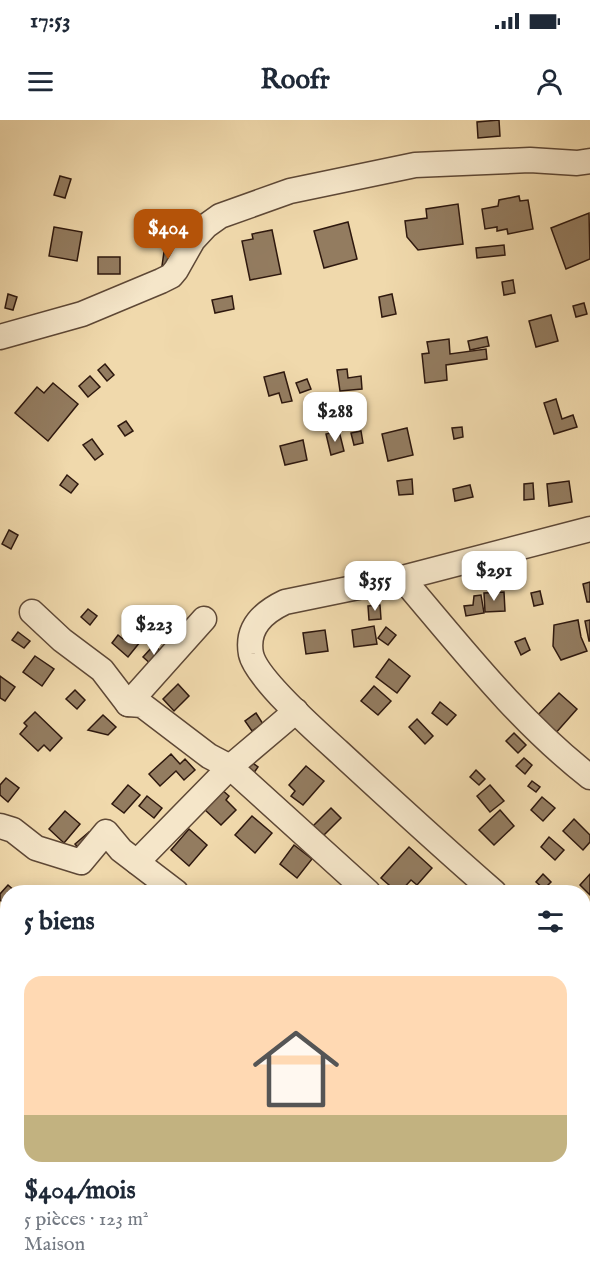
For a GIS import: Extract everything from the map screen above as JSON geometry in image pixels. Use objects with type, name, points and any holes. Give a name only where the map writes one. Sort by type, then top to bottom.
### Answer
[{"type":"street","points":[[0,337],[82,314],[171,276],[192,240],[206,226],[220,216],[290,191],[415,165],[530,160],[577,163],[590,161]]},
{"type":"street","points":[[486,885],[417,825],[296,711],[255,666],[251,653],[251,637],[257,623],[268,610],[285,602],[402,578],[590,529]]},
{"type":"street","points":[[402,578],[529,723],[560,754],[590,777]]},
{"type":"street","points":[[32,612],[62,640],[102,670],[128,704],[142,705],[209,756],[230,767],[360,885]]},
{"type":"street","points":[[128,704],[204,619]]},
{"type":"street","points":[[137,862],[230,767],[296,711]]},
{"type":"street","points":[[0,826],[13,831],[36,848],[81,862],[106,832],[121,850],[167,885]]},
{"type":"building","points":[[499,120],[500,136],[478,138],[477,122]]},
{"type":"building","points":[[60,176],[71,179],[65,198],[54,195]]},
{"type":"building","points":[[519,196],[520,201],[528,200],[533,229],[508,234],[507,229],[497,231],[497,227],[485,229],[482,209],[498,206],[499,200]]},
{"type":"building","points":[[458,204],[463,244],[418,250],[407,237],[405,221],[427,218],[426,209]]},
{"type":"building","points":[[589,213],[590,259],[566,269],[551,228]]},
{"type":"building","points":[[348,222],[357,259],[324,268],[314,231]]},
{"type":"building","points":[[54,227],[82,232],[77,261],[49,256]]},
{"type":"building","points":[[272,230],[281,274],[250,280],[242,241],[253,239],[252,234]]},
{"type":"building","points":[[504,245],[505,255],[477,258],[476,248]]},
{"type":"building","points":[[164,252],[173,253],[171,268],[162,266]]},
{"type":"building","points":[[98,257],[120,257],[120,274],[98,274]]},
{"type":"building","points":[[513,280],[515,293],[504,295],[502,282]]},
{"type":"building","points":[[8,294],[17,297],[13,310],[5,308]]},
{"type":"building","points":[[392,294],[396,314],[382,317],[379,297]]},
{"type":"building","points":[[232,296],[234,309],[215,313],[212,300]]},
{"type":"building","points":[[584,303],[587,314],[576,317],[573,306]]},
{"type":"building","points":[[551,315],[558,341],[536,347],[529,321]]},
{"type":"building","points":[[487,337],[489,346],[470,350],[468,341]]},
{"type":"building","points":[[449,339],[450,354],[486,349],[487,359],[446,365],[447,380],[425,383],[422,354],[429,353],[427,342]]},
{"type":"building","points":[[105,364],[114,375],[107,381],[98,370]]},
{"type":"building","points":[[347,369],[348,378],[361,376],[362,389],[340,391],[337,370]]},
{"type":"building","points":[[284,372],[292,401],[282,403],[279,393],[269,396],[264,377]]},
{"type":"building","points":[[90,376],[100,387],[88,397],[79,386]]},
{"type":"building","points":[[307,379],[311,389],[300,393],[296,383]]},
{"type":"building","points":[[53,383],[78,404],[48,441],[15,413],[37,387],[44,393]]},
{"type":"building","points":[[556,399],[562,419],[573,415],[577,427],[554,434],[544,403]]},
{"type":"building","points":[[126,421],[133,431],[125,436],[118,426]]},
{"type":"building","points":[[462,427],[463,437],[454,439],[452,428]]},
{"type":"building","points":[[407,428],[413,455],[388,461],[382,434]]},
{"type":"building","points":[[339,431],[344,451],[331,455],[326,434]]},
{"type":"building","points":[[361,431],[363,443],[354,445],[351,433]]},
{"type":"building","points":[[92,439],[103,454],[95,460],[83,445]]},
{"type":"building","points":[[303,440],[307,460],[285,465],[280,446]]},
{"type":"building","points":[[67,475],[78,484],[71,493],[60,485]]},
{"type":"building","points":[[412,479],[413,494],[399,495],[397,481]]},
{"type":"building","points":[[569,481],[572,502],[549,506],[547,484]]},
{"type":"building","points":[[533,483],[534,499],[524,500],[524,484]]},
{"type":"building","points":[[470,485],[473,497],[455,501],[453,489]]},
{"type":"building","points":[[9,530],[18,535],[11,549],[2,544]]},
{"type":"building","points":[[590,582],[590,602],[587,602],[583,584]]},
{"type":"building","points":[[540,591],[543,604],[534,606],[531,593]]},
{"type":"building","points":[[504,592],[505,611],[485,612],[484,593]]},
{"type":"building","points":[[481,595],[484,613],[466,616],[464,606],[473,605],[474,596]]},
{"type":"building","points":[[380,605],[381,619],[369,620],[368,606]]},
{"type":"building","points":[[88,609],[97,616],[90,625],[81,617]]},
{"type":"building","points":[[578,620],[581,637],[587,651],[561,660],[553,646],[554,625]]},
{"type":"building","points":[[590,620],[590,641],[589,641],[585,621]]},
{"type":"building","points":[[374,626],[377,644],[354,647],[352,630]]},
{"type":"building","points":[[386,627],[396,635],[388,645],[378,638]]},
{"type":"building","points":[[325,630],[328,651],[306,654],[303,633]]},
{"type":"building","points":[[18,632],[30,641],[24,648],[12,640]]},
{"type":"building","points":[[128,632],[140,642],[128,657],[112,643],[118,635],[123,639]]},
{"type":"building","points":[[525,638],[530,650],[521,655],[515,642]]},
{"type":"building","points":[[154,645],[164,654],[153,666],[143,657]]},
{"type":"building","points":[[35,656],[54,669],[42,686],[23,672]]},
{"type":"building","points":[[389,659],[410,676],[397,693],[376,677]]},
{"type":"building","points":[[0,676],[15,687],[5,701],[0,698]]},
{"type":"building","points":[[178,684],[189,696],[174,711],[163,699]]},
{"type":"building","points":[[374,686],[391,701],[378,715],[361,701]]},
{"type":"building","points":[[75,690],[85,700],[77,709],[66,699]]},
{"type":"building","points":[[559,693],[577,709],[554,735],[535,718]]},
{"type":"building","points":[[440,702],[456,715],[447,725],[432,713]]},
{"type":"building","points":[[35,712],[62,738],[50,751],[44,745],[38,751],[20,734],[27,726],[24,723]]},
{"type":"building","points":[[256,713],[263,724],[252,731],[245,721]]},
{"type":"building","points":[[103,715],[116,727],[108,735],[88,730]]},
{"type":"building","points":[[417,719],[433,736],[425,744],[409,727]]},
{"type":"building","points":[[514,733],[526,745],[518,753],[506,741]]},
{"type":"building","points":[[171,754],[180,764],[185,759],[195,770],[184,780],[176,771],[160,786],[149,774]]},
{"type":"building","points":[[524,758],[532,765],[525,774],[516,766]]},
{"type":"building","points":[[249,760],[258,767],[253,774],[244,767]]},
{"type":"building","points":[[306,766],[324,781],[303,805],[291,796],[295,791],[289,785]]},
{"type":"building","points":[[476,770],[485,779],[479,785],[470,777]]},
{"type":"building","points":[[6,778],[19,788],[8,802],[0,795],[0,785]]},
{"type":"building","points":[[532,781],[540,787],[536,792],[528,786]]},
{"type":"building","points":[[128,785],[140,795],[124,813],[112,804]]},
{"type":"building","points":[[490,785],[504,801],[490,812],[477,796]]},
{"type":"building","points":[[221,789],[229,796],[226,800],[236,810],[221,825],[203,808]]},
{"type":"building","points":[[147,796],[162,808],[154,818],[139,806]]},
{"type":"building","points":[[542,797],[555,808],[543,821],[531,810]]},
{"type":"building","points":[[331,808],[341,818],[323,836],[313,826]]},
{"type":"building","points":[[500,810],[514,826],[494,845],[479,830]]},
{"type":"building","points":[[65,811],[80,824],[64,843],[49,829]]},
{"type":"building","points":[[252,816],[272,833],[255,853],[235,835]]},
{"type":"building","points":[[574,819],[590,835],[590,842],[583,850],[563,831]]},
{"type":"building","points":[[189,829],[207,845],[189,866],[171,850]]},
{"type":"building","points":[[89,832],[95,839],[81,851],[75,844]]},
{"type":"building","points":[[549,837],[564,850],[555,860],[541,847]]},
{"type":"building","points":[[294,845],[312,859],[297,878],[280,864]]},
{"type":"building","points":[[409,847],[432,868],[417,885],[411,880],[406,885],[389,885],[381,878]]},
{"type":"building","points":[[543,874],[551,882],[548,885],[539,885],[536,882]]},
{"type":"building","points":[[590,874],[590,885],[580,885]]}]
